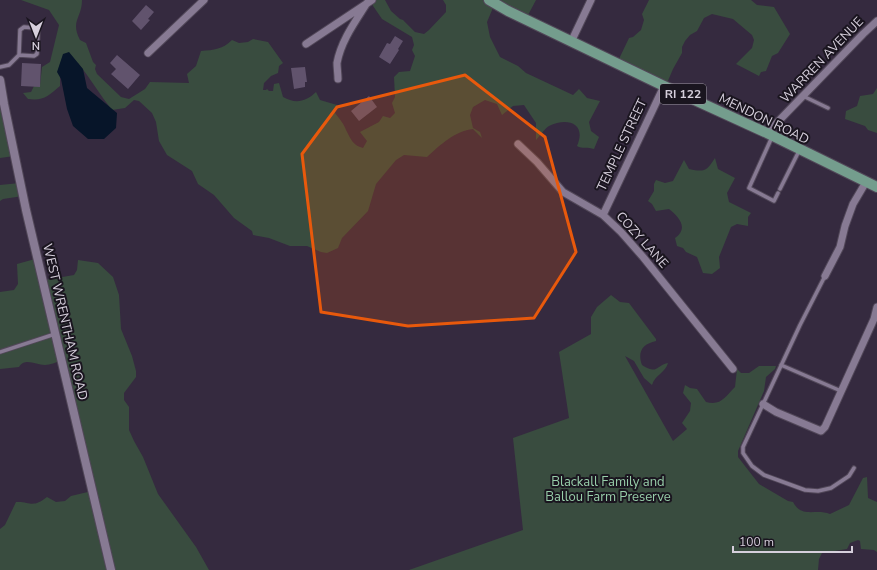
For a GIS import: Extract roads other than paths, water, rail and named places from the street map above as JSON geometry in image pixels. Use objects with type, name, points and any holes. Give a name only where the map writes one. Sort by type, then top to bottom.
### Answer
[{"type":"main road","name":"MENDON ROAD","points":[[489,0],[508,11],[572,40],[664,86],[877,187]]},
{"type":"street","points":[[148,53],[204,0]]},
{"type":"street","points":[[572,40],[591,0]]},
{"type":"street","points":[[306,44],[369,2]]},
{"type":"street","points":[[338,79],[337,64],[348,32],[369,2]]},
{"type":"street","name":"WARREN AVENUE","points":[[770,135],[803,96],[877,21]]},
{"type":"street","name":"WEST WRENTHAM ROAD","points":[[0,80],[26,210],[111,570]]},
{"type":"street","name":"TEMPLE STREET","points":[[603,215],[664,86]]},
{"type":"street","name":"COZY LANE","points":[[518,144],[537,162],[563,192],[603,215],[613,223],[644,257],[733,369]]},
{"type":"street","points":[[825,276],[840,247],[844,226],[849,214],[866,182]]},
{"type":"street","points":[[763,404],[776,412],[821,431],[825,427],[874,319],[877,307]]},
{"type":"lane","points":[[0,67],[9,65],[19,55],[20,30],[24,27],[36,28],[38,31],[37,54],[34,56],[19,55]]},
{"type":"lane","points":[[803,96],[828,108]]},
{"type":"lane","points":[[770,135],[749,188],[774,200],[778,193]]},
{"type":"lane","points":[[780,189],[799,150]]},
{"type":"lane","points":[[825,276],[743,447],[743,453],[752,466],[764,475],[805,490],[818,491],[831,488],[849,476],[854,468]]},
{"type":"lane","points":[[0,352],[56,334]]},
{"type":"lane","points":[[781,365],[841,391]]},
{"type":"water","points":[[69,52],[83,69],[87,88],[117,113],[116,128],[104,139],[88,139],[73,126],[67,109],[61,79],[57,72],[63,54]]},
{"type":"park label","name":"Blackall Family and Ballou Farm Preserve","points":[[608,490]]}]
